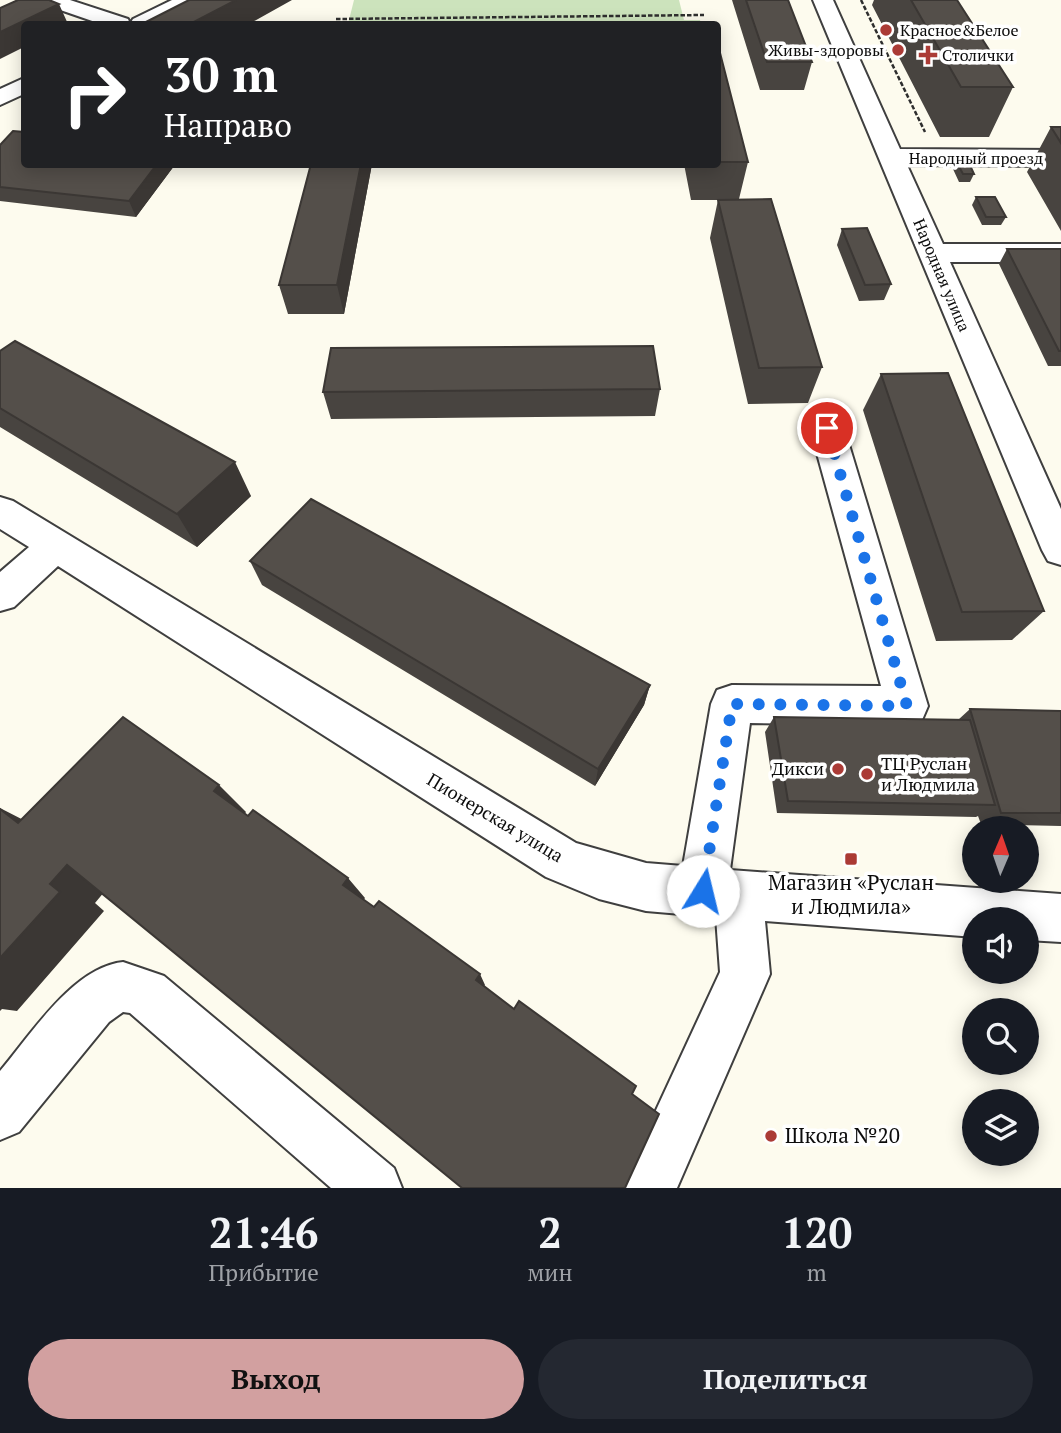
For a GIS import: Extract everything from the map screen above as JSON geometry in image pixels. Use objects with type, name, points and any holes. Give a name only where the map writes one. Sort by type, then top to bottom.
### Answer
[{"type":"street","points":[[50,0],[111,21]]},
{"type":"street","points":[[147,21],[188,0]]},
{"type":"street","name":"Народная улица","points":[[823,0],[1061,550]]},
{"type":"street","points":[[0,98],[21,87]]},
{"type":"street","name":"Народный проезд","points":[[891,157],[1061,158]]},
{"type":"street","points":[[932,253],[1061,253]]},
{"type":"street","points":[[648,1188],[745,974],[720,893],[732,704],[907,706],[827,428]]},
{"type":"street","name":"Пионерская улица","points":[[0,511],[562,861],[599,875],[646,887],[1061,918]]},
{"type":"street","points":[[0,595],[56,546]]},
{"type":"street","points":[[0,1113],[92,1004],[108,989],[128,986],[146,994],[374,1188]]},
{"type":"path","points":[[861,0],[937,157]]},
{"type":"path","points":[[336,19],[705,15]]},
{"type":"green space","points":[[354,0],[679,0],[684,20],[700,21],[349,21]]},
{"type":"building","points":[[18,0],[49,0],[59,4],[0,32],[0,8]]},
{"type":"building","points":[[189,0],[236,0],[196,21],[148,21]]},
{"type":"building","points":[[746,0],[788,0],[812,62],[767,62]]},
{"type":"building","points":[[911,0],[957,0],[1013,87],[961,87]]},
{"type":"building","points":[[721,57],[748,162],[721,162]]},
{"type":"building","points":[[1051,127],[1061,127],[1061,143]]},
{"type":"building","points":[[13,131],[21,132],[21,168],[154,168],[129,201],[0,187],[0,145]]},
{"type":"building","points":[[956,161],[968,161],[974,174],[963,174]]},
{"type":"building","points":[[310,168],[360,168],[337,285],[279,285]]},
{"type":"building","points":[[976,197],[995,197],[1006,217],[986,217]]},
{"type":"building","points":[[771,199],[822,367],[759,368],[718,200]]},
{"type":"building","points":[[867,228],[891,284],[865,285],[842,229]]},
{"type":"building","points":[[1007,249],[1061,249],[1061,351],[1059,351]]},
{"type":"building","points":[[15,341],[235,462],[177,514],[0,408],[0,351]]},
{"type":"building","points":[[653,346],[660,389],[323,392],[331,348]]},
{"type":"building","points":[[948,373],[1044,611],[962,612],[881,374]]},
{"type":"building","points":[[311,499],[650,685],[598,769],[250,561]]},
{"type":"building","points":[[970,709],[1061,711],[1061,813],[1001,813]]},
{"type":"building","points":[[123,717],[219,785],[214,791],[248,816],[253,810],[348,878],[343,885],[374,907],[379,901],[480,974],[476,980],[514,1009],[519,1001],[636,1086],[632,1094],[659,1114],[625,1188],[462,1188],[67,865],[50,884],[60,892],[0,958],[0,809],[18,823]]},
{"type":"building","name":"ТЦ Руслан и Людмила","points":[[774,717],[970,720],[995,805],[788,801]]},
{"type":"place","name":"Красное&Белое","points":[[886,30]]},
{"type":"place","name":"Живы-здоровы","points":[[898,50]]},
{"type":"place","name":"Столички","points":[[928,55]]},
{"type":"place","name":"Дикси","points":[[838,769]]},
{"type":"place","name":"ТЦ Руслан и Людмила","points":[[867,774]]},
{"type":"place","name":"Магазин «Руслан и Людмила»","points":[[851,859]]},
{"type":"place","name":"Школа №20","points":[[771,1136]]},
{"type":"route","points":[[703,891],[732,704],[907,706],[827,428]]}]
